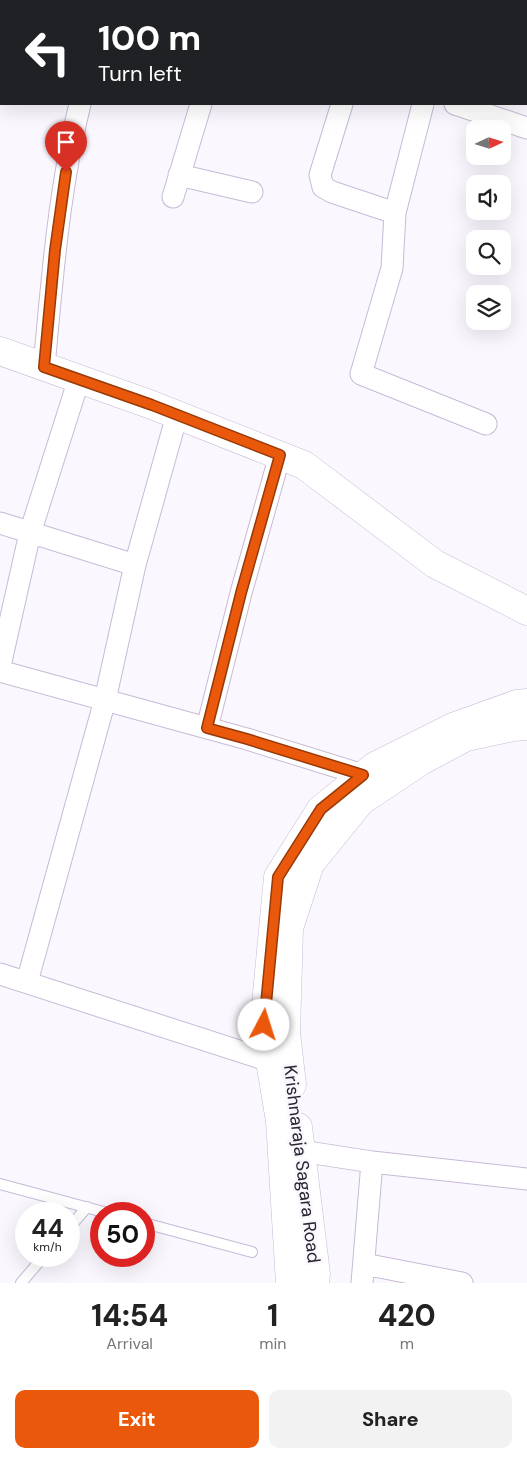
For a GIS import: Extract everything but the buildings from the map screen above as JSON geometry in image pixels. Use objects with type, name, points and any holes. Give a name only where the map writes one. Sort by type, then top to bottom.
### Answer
[{"type":"main road","points":[[0,351],[177,415],[304,465],[435,564],[527,611]]},
{"type":"main road","name":"Krishnaraja Sagara Road","points":[[290,1283],[280,1121],[264,1025],[278,877],[321,809],[375,766],[453,727],[516,704],[527,703]]},
{"type":"main road","name":"Krishnaraja Sagara Road","points":[[315,1283],[316,1274],[286,1032],[289,928],[310,864],[361,801],[420,761],[466,737],[513,727],[527,726]]},
{"type":"street","points":[[44,367],[55,250],[72,134],[80,105]]},
{"type":"street","points":[[173,197],[201,105]]},
{"type":"street","points":[[342,105],[320,175],[323,187],[332,192],[395,213]]},
{"type":"street","points":[[423,105],[395,213],[392,268],[361,374],[486,424]]},
{"type":"street","points":[[458,105],[527,128]]},
{"type":"street","points":[[179,175],[252,192]]},
{"type":"street","points":[[0,666],[30,533],[79,379]]},
{"type":"street","points":[[27,982],[105,700],[135,565],[177,415]]},
{"type":"street","points":[[207,728],[241,593],[280,455]]},
{"type":"street","points":[[0,523],[135,565]]},
{"type":"street","points":[[0,671],[247,739],[363,775]]},
{"type":"street","points":[[0,974],[270,1061]]},
{"type":"street","points":[[301,1152],[372,1162],[527,1179]]},
{"type":"street","points":[[372,1162],[363,1273],[462,1283]]},
{"type":"lane","points":[[0,1184],[90,1208]]},
{"type":"lane","points":[[80,1215],[87,1207]]},
{"type":"lane","points":[[155,1226],[252,1252]]},
{"type":"lane","points":[[21,1283],[35,1267]]},
{"type":"route","points":[[66,172],[55,250],[44,367],[152,405],[280,455],[241,593],[207,728],[363,775],[321,809],[278,877],[264,1025]]}]
